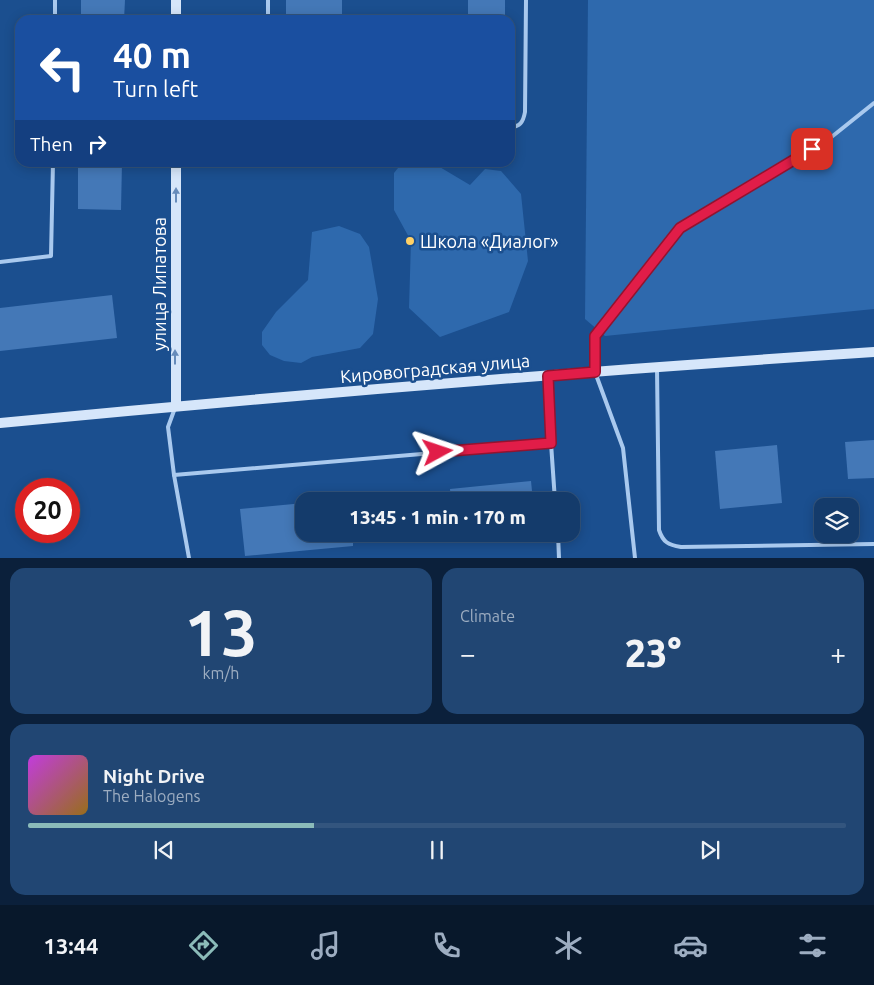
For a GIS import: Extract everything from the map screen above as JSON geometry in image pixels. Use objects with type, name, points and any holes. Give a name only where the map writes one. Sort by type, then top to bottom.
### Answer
[{"type":"street","points":[[176,0],[176,15]]},
{"type":"street","name":"улица Липатова","points":[[176,167],[176,406]]},
{"type":"street","name":"Кировоградская улица","points":[[0,423],[176,406],[657,366],[874,352]]},
{"type":"lane","points":[[55,0],[55,15]]},
{"type":"lane","points":[[268,0],[268,15]]},
{"type":"lane","points":[[515,127],[524,121],[525,112],[526,0]]},
{"type":"lane","points":[[635,558],[623,448],[595,372],[595,336],[680,228],[829,139],[874,102]]},
{"type":"lane","points":[[0,262],[52,256],[53,167]]},
{"type":"lane","points":[[657,366],[660,530],[662,539],[670,545],[681,547],[874,544]]},
{"type":"lane","points":[[548,376],[554,492]]},
{"type":"lane","points":[[176,406],[168,427],[174,475],[189,558]]},
{"type":"lane","points":[[174,475],[551,443]]},
{"type":"lane","points":[[558,542],[559,558]]},
{"type":"shaded area","points":[[588,0],[874,0],[874,309],[605,336],[585,319]]},
{"type":"shaded area","points":[[399,167],[440,167],[470,185],[485,169],[501,171],[521,194],[528,261],[509,312],[440,337],[409,308],[411,241],[394,210],[394,173]]},
{"type":"shaded area","points":[[339,226],[360,234],[369,247],[378,299],[373,334],[360,348],[312,357],[301,363],[284,361],[270,355],[262,345],[262,332],[276,312],[308,280],[312,232]]},
{"type":"building","points":[[81,0],[125,0],[124,15],[81,15]]},
{"type":"building","points":[[286,0],[342,0],[342,15],[286,15]]},
{"type":"building","points":[[468,0],[505,0],[505,15],[468,15]]},
{"type":"building","points":[[78,167],[122,167],[121,210],[78,209]]},
{"type":"building","points":[[112,295],[117,338],[0,351],[0,308]]},
{"type":"building","points":[[874,440],[874,478],[848,479],[845,442]]},
{"type":"building","points":[[777,445],[782,503],[720,509],[715,451]]},
{"type":"building","points":[[531,481],[532,492],[450,492],[450,489]]},
{"type":"building","points":[[295,504],[295,542],[353,542],[353,546],[245,556],[240,509]]},
{"type":"place","name":"Школа «Диалог»","points":[[410,241]]},
{"type":"route","points":[[438,452],[551,443],[548,376],[595,372],[595,336],[680,228],[812,149]]}]
